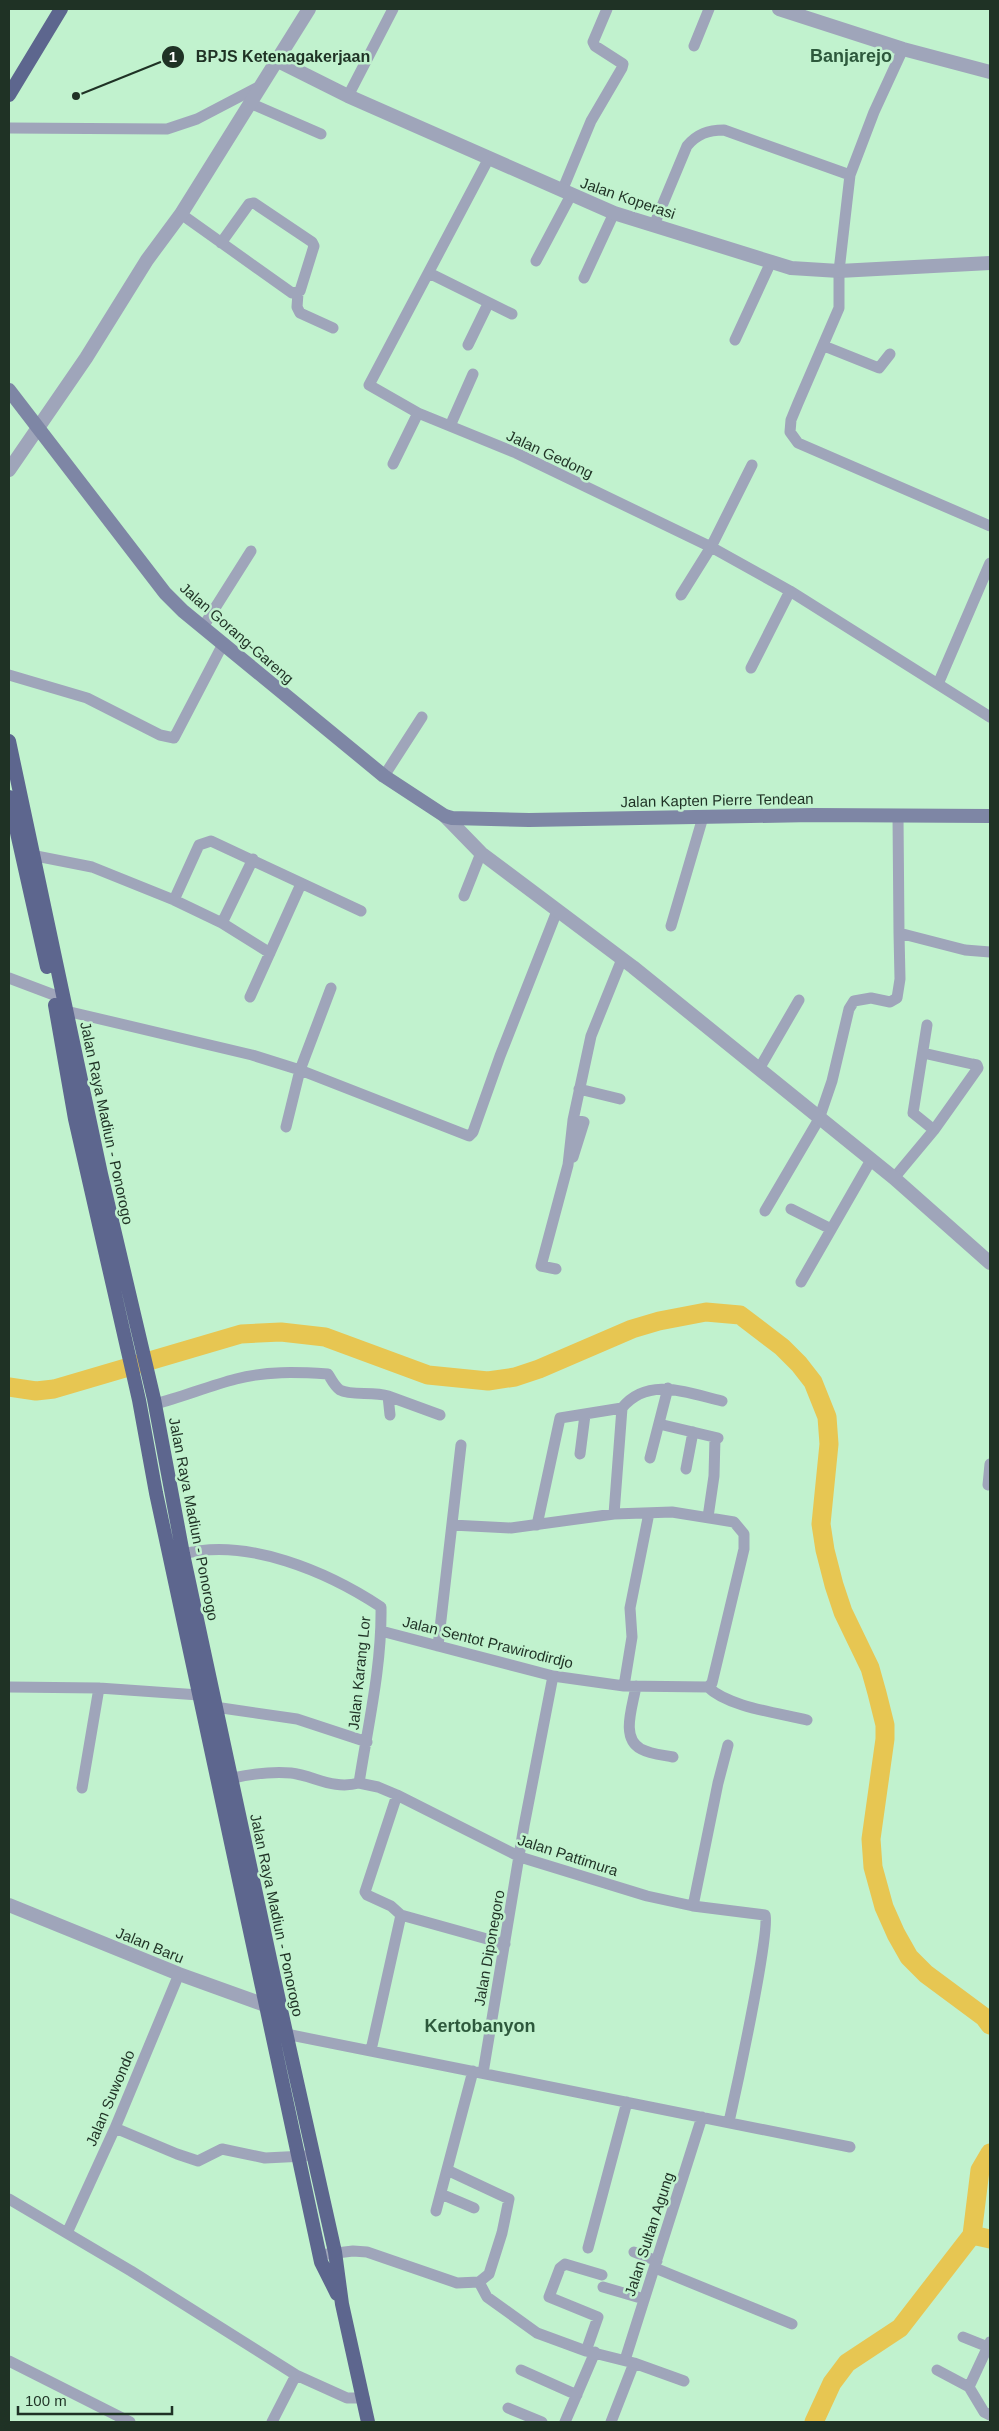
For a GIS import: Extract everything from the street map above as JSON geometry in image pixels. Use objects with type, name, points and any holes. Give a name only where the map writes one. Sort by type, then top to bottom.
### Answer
[{"type":"highway","points":[[9,95],[61,9]]},
{"type":"highway","name":"Jalan Raya Madiun - Ponorogo","points":[[9,741],[31,855],[66,1011],[95,1175],[119,1279],[156,1493],[200,1700],[274,2008],[306,2156],[335,2252],[342,2304],[368,2422]]},
{"type":"highway","name":"Jalan Raya Madiun - Ponorogo","points":[[9,797],[54,995],[75,1119],[95,1175]]},
{"type":"highway","name":"Jalan Raya Madiun - Ponorogo","points":[[119,1279],[161,1401],[183,1554],[233,1778],[274,2008],[286,2034],[320,2255],[342,2304]]},
{"type":"highway","points":[[156,1493],[172,1488]]},
{"type":"main road","name":"Jalan Gorang-Gareng","points":[[9,390],[165,593],[223,644],[384,776],[445,816]]},
{"type":"main road","name":"Jalan Kapten Pierre Tendean","points":[[445,816],[529,820],[990,816]]},
{"type":"street","points":[[9,470],[86,358],[147,260],[181,214],[214,158],[252,104],[310,9]]},
{"type":"street","points":[[348,96],[394,9]]},
{"type":"street","points":[[536,261],[566,193],[591,121],[622,68],[622,64],[595,46],[593,42],[607,9]]},
{"type":"street","points":[[694,46],[709,9]]},
{"type":"street","points":[[779,9],[811,14],[903,49],[990,72]]},
{"type":"street","points":[[903,49],[874,112],[850,176],[839,271],[839,308],[791,420],[791,437],[798,443],[990,526]]},
{"type":"street","name":"Jalan Koperasi","points":[[278,61],[348,96],[614,213],[771,262],[810,271],[990,264]]},
{"type":"street","points":[[9,128],[167,129],[197,119],[263,84]]},
{"type":"street","points":[[252,104],[321,134]]},
{"type":"street","points":[[654,225],[687,146],[693,138],[714,130],[724,130],[850,176]]},
{"type":"street","name":"Jalan Gedong","points":[[489,158],[369,385],[418,413],[516,453],[711,547],[790,591],[990,717]]},
{"type":"street","points":[[221,243],[249,204],[254,203],[314,243],[309,266],[298,293],[297,307],[300,313],[333,328]]},
{"type":"street","points":[[584,278],[614,213]]},
{"type":"street","points":[[181,214],[292,293],[298,293]]},
{"type":"street","points":[[735,340],[771,262]]},
{"type":"street","points":[[429,273],[488,304],[512,314]]},
{"type":"street","points":[[468,345],[488,304]]},
{"type":"street","points":[[824,346],[879,368],[890,354]]},
{"type":"street","points":[[450,426],[473,374]]},
{"type":"street","points":[[393,464],[418,413]]},
{"type":"street","points":[[681,596],[711,547],[752,465]]},
{"type":"street","points":[[203,627],[251,551]]},
{"type":"street","points":[[938,684],[990,563]]},
{"type":"street","points":[[751,668],[790,591]]},
{"type":"street","points":[[9,675],[87,698],[153,732],[174,738],[223,644]]},
{"type":"street","points":[[384,776],[422,717]]},
{"type":"street","points":[[445,816],[481,853],[622,959],[759,1069],[894,1178],[990,1263]]},
{"type":"street","points":[[765,1211],[819,1119],[832,1082],[849,1009],[854,1001],[871,998],[890,1002],[897,998],[900,979],[898,816]]},
{"type":"street","points":[[671,926],[703,817]]},
{"type":"street","points":[[174,900],[200,845],[205,842],[219,842],[301,884],[361,911]]},
{"type":"street","points":[[464,896],[481,853]]},
{"type":"street","points":[[31,855],[92,867],[174,900],[222,923],[270,954]]},
{"type":"street","points":[[222,923],[253,859]]},
{"type":"street","points":[[250,997],[301,884]]},
{"type":"street","points":[[66,1011],[252,1055],[300,1070],[466,1136],[471,1136],[557,911]]},
{"type":"street","points":[[899,933],[965,950],[990,952]]},
{"type":"street","points":[[556,1269],[541,1266],[568,1165],[577,1148],[584,1122],[573,1120],[591,1036],[622,959]]},
{"type":"street","points":[[9,978],[54,995]]},
{"type":"street","points":[[286,1127],[300,1070],[331,988]]},
{"type":"street","points":[[759,1069],[799,1000]]},
{"type":"street","points":[[927,1025],[913,1113],[934,1130]]},
{"type":"street","points":[[894,1178],[934,1130],[978,1068],[977,1065],[923,1053]]},
{"type":"street","points":[[579,1089],[620,1099]]},
{"type":"street","points":[[801,1282],[871,1160]]},
{"type":"street","points":[[791,1209],[831,1229]]},
{"type":"street","points":[[161,1401],[236,1379],[266,1373],[297,1372],[328,1374],[340,1390],[377,1392],[440,1416]]},
{"type":"street","points":[[650,1458],[668,1388]]},
{"type":"street","points":[[614,1514],[622,1408],[630,1397],[646,1390],[668,1388],[722,1401]]},
{"type":"street","points":[[388,1396],[390,1416]]},
{"type":"street","points":[[537,1525],[560,1418],[622,1408]]},
{"type":"street","points":[[580,1454],[585,1415]]},
{"type":"street","points":[[659,1424],[717,1438],[708,1518]]},
{"type":"street","points":[[686,1469],[693,1432]]},
{"type":"street","points":[[438,1646],[461,1445]]},
{"type":"street","points":[[988,1485],[990,1464]]},
{"type":"street","points":[[452,1525],[511,1528],[614,1514],[672,1512],[734,1522],[744,1534],[744,1549],[712,1683],[708,1687],[715,1694],[732,1701],[807,1720]]},
{"type":"street","points":[[624,1686],[632,1637],[630,1608],[649,1513]]},
{"type":"street","name":"Jalan Karang Lor","points":[[183,1554],[201,1549],[237,1551],[270,1556],[359,1592],[381,1607],[381,1631],[367,1742],[359,1783]]},
{"type":"street","name":"Jalan Sentot Prawirodirdjo","points":[[381,1631],[552,1676],[624,1686],[708,1687]]},
{"type":"street","name":"Jalan Diponegoro","points":[[436,2211],[478,2072],[505,1944],[552,1676]]},
{"type":"street","points":[[9,1686],[99,1688],[200,1700],[218,1708],[297,1719],[367,1742]]},
{"type":"street","points":[[636,1686],[628,1732],[631,1741],[642,1750],[672,1757]]},
{"type":"street","points":[[82,1788],[99,1688]]},
{"type":"street","points":[[693,1906],[718,1783],[728,1745]]},
{"type":"street","name":"Jalan Pattimura","points":[[233,1778],[258,1773],[290,1773],[337,1786],[359,1783],[378,1787],[520,1857],[647,1896],[693,1906],[762,1914],[767,1918],[766,1927],[730,2122]]},
{"type":"street","points":[[397,1795],[365,1892],[367,1895],[396,1908],[401,1915],[505,1944]]},
{"type":"street","name":"Jalan Baru","points":[[9,1905],[179,1974],[274,2008]]},
{"type":"street","points":[[371,2050],[401,1915]]},
{"type":"street","name":"Jalan Suwondo","points":[[67,2233],[115,2128],[179,1974]]},
{"type":"street","points":[[286,2034],[850,2147]]},
{"type":"street","points":[[588,2248],[628,2102]]},
{"type":"street","name":"Jalan Sultan Agung","points":[[611,2422],[630,2361],[644,2299],[702,2117]]},
{"type":"street","points":[[115,2128],[176,2154],[198,2161],[222,2150],[265,2158],[306,2156]]},
{"type":"street","points":[[320,2255],[335,2252],[367,2252],[457,2283],[479,2282],[489,2274],[502,2233],[509,2201],[504,2195],[447,2170]]},
{"type":"street","points":[[441,2194],[474,2208]]},
{"type":"street","points":[[9,2200],[67,2233],[296,2375],[347,2398],[364,2398]]},
{"type":"street","points":[[634,2252],[656,2264],[792,2324]]},
{"type":"street","points":[[565,2422],[577,2395],[591,2352],[598,2317],[551,2298],[549,2294],[560,2268],[565,2264],[644,2299]]},
{"type":"street","points":[[479,2282],[487,2297],[537,2333],[591,2352],[630,2361],[684,2380]]},
{"type":"street","points":[[963,2337],[989,2345],[969,2387]]},
{"type":"street","points":[[9,2361],[115,2419],[130,2422]]},
{"type":"street","points":[[521,2370],[577,2395]]},
{"type":"street","points":[[937,2370],[969,2387],[984,2412],[990,2415]]},
{"type":"street","points":[[272,2422],[296,2375]]},
{"type":"street","points":[[508,2408],[542,2422]]},
{"type":"waterway","points":[[9,1387],[36,1391],[54,1389],[241,1334],[281,1332],[325,1337],[428,1375],[488,1381],[515,1377],[539,1369],[632,1329],[659,1321],[706,1312],[740,1315],[782,1347],[799,1364],[813,1382],[827,1417],[829,1444],[821,1524],[825,1550],[843,1612],[870,1668],[885,1725],[885,1739],[871,1839],[873,1867],[884,1907],[909,1957],[926,1974],[984,2017],[990,2025]]},
{"type":"waterway","points":[[814,2422],[832,2383],[847,2363],[900,2328],[972,2235],[980,2170],[990,2153]]},
{"type":"waterway","points":[[972,2235],[990,2239]]},
{"type":"place","name":"BPJS Ketenagakerjaan","points":[[76,96]]},
{"type":"district","name":"Banjarejo","points":[[851,56]]},
{"type":"district","name":"Kertobanyon","points":[[480,2026]]}]
